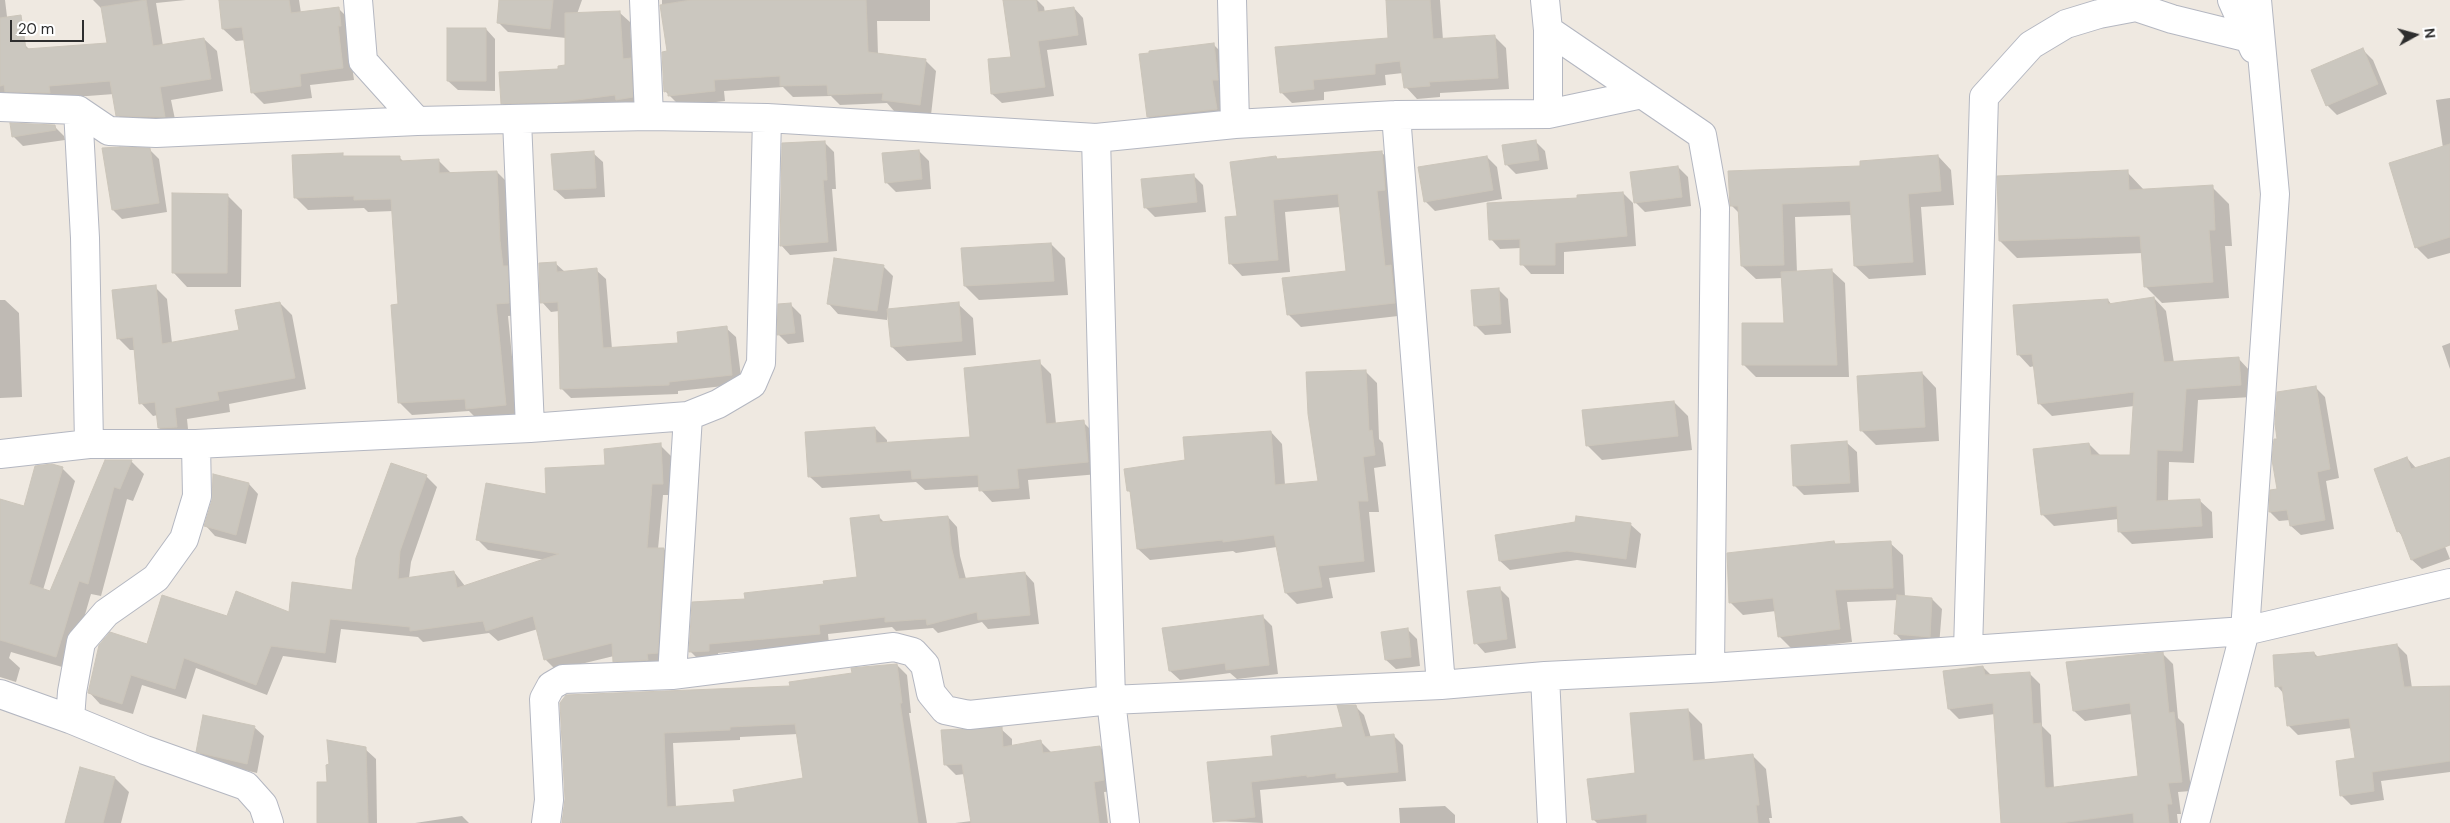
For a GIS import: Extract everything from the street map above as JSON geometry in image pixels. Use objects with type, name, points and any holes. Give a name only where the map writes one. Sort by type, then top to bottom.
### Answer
[{"type":"street","points":[[358,0],[363,61],[417,121]]},
{"type":"street","points":[[644,0],[649,116]]},
{"type":"street","points":[[1232,0],[1235,124]]},
{"type":"street","points":[[1545,0],[1548,30],[1548,114]]},
{"type":"street","points":[[2232,0],[2263,69]]},
{"type":"street","points":[[2195,823],[2245,631],[2275,194],[2257,0]]},
{"type":"street","points":[[1968,650],[1984,97],[2031,45],[2066,24],[2099,14],[2136,7],[2172,19],[2249,38]]},
{"type":"street","points":[[1548,30],[1702,135],[1715,208],[1710,668]]},
{"type":"street","points":[[0,107],[78,110],[109,131],[156,133],[417,121],[649,116],[767,118],[1096,138],[1235,124],[1396,115],[1548,114],[1642,94]]},
{"type":"street","points":[[78,110],[85,238],[89,444]]},
{"type":"street","points":[[1396,115],[1441,685]]},
{"type":"street","points":[[0,454],[89,444],[196,444],[530,428],[688,416],[718,404],[752,384],[761,363],[767,118]]},
{"type":"street","points":[[517,120],[530,428]]},
{"type":"street","points":[[1096,138],[1111,700],[1126,823]]},
{"type":"street","points":[[672,675],[688,416]]},
{"type":"street","points":[[70,719],[81,642],[106,613],[156,578],[184,539],[197,496],[196,444]]},
{"type":"street","points":[[546,823],[549,800],[544,699],[551,686],[563,679],[672,675],[894,647],[913,652],[925,665],[931,693],[945,710],[969,715],[1111,700],[1441,685],[1546,676],[1710,668],[2245,631],[2450,583]]},
{"type":"street","points":[[1546,676],[1552,823]]},
{"type":"street","points":[[0,694],[70,719],[145,750],[246,786],[263,805],[269,823]]},
{"type":"building","points":[[146,0],[153,46],[204,38],[211,79],[160,87],[165,117],[116,116],[110,81],[49,86],[50,93],[5,92],[4,85],[0,86],[0,18],[21,15],[26,49],[107,43],[101,7]]},
{"type":"building","points":[[219,0],[289,0],[291,13],[339,7],[341,26],[338,26],[343,68],[300,74],[301,86],[251,93],[242,27],[222,29]]},
{"type":"building","points":[[499,0],[553,0],[550,29],[497,23]]},
{"type":"building","points":[[691,0],[866,0],[868,52],[926,59],[920,105],[882,100],[883,93],[828,95],[827,85],[780,86],[780,76],[714,80],[715,91],[668,96],[668,91],[664,92],[662,52],[667,51],[660,5]]},
{"type":"building","points":[[1003,0],[1036,0],[1038,12],[1074,7],[1078,35],[1038,41],[1045,87],[991,94],[988,59],[1011,57]]},
{"type":"building","points":[[1386,0],[1430,0],[1433,39],[1495,35],[1498,78],[1429,82],[1430,86],[1404,88],[1400,61],[1375,64],[1375,74],[1313,80],[1314,89],[1280,93],[1275,47],[1388,38]]},
{"type":"building","points":[[620,11],[623,59],[631,58],[633,97],[616,100],[615,95],[562,102],[501,104],[499,72],[558,69],[558,66],[565,65],[565,13]]},
{"type":"building","points":[[447,28],[486,28],[486,81],[447,81]]},
{"type":"building","points":[[1214,43],[1218,80],[1212,80],[1217,109],[1147,117],[1139,54],[1149,53],[1149,51]]},
{"type":"building","points":[[2363,48],[2378,84],[2326,106],[2311,70]]},
{"type":"building","points":[[10,123],[55,125],[56,130],[12,137]]},
{"type":"building","points":[[1536,140],[1539,160],[1505,165],[1502,145]]},
{"type":"building","points":[[825,141],[827,180],[823,180],[828,242],[780,246],[782,143]]},
{"type":"building","points":[[2450,144],[2450,237],[2415,248],[2389,163]]},
{"type":"building","points":[[102,148],[150,148],[159,203],[112,210]]},
{"type":"building","points":[[919,150],[922,179],[885,183],[882,153]]},
{"type":"building","points":[[594,151],[596,188],[554,190],[551,154]]},
{"type":"building","points":[[1382,151],[1385,190],[1377,191],[1385,266],[1391,265],[1395,303],[1287,315],[1282,278],[1346,271],[1338,194],[1273,200],[1278,260],[1229,264],[1225,217],[1237,216],[1230,162],[1276,156],[1277,159]]},
{"type":"building","points":[[343,153],[343,156],[400,156],[400,161],[439,159],[439,173],[497,171],[500,241],[503,266],[508,266],[509,303],[496,304],[506,405],[466,409],[465,399],[398,403],[391,305],[398,304],[391,199],[354,200],[354,196],[294,198],[292,155]]},
{"type":"building","points":[[1938,155],[1941,191],[1908,194],[1913,262],[1854,266],[1850,201],[1782,204],[1784,265],[1741,266],[1738,206],[1730,206],[1728,171],[1860,166],[1860,161]]},
{"type":"building","points":[[1487,156],[1493,190],[1424,202],[1418,167]]},
{"type":"building","points":[[1678,166],[1682,197],[1634,203],[1630,172]]},
{"type":"building","points":[[2128,170],[2129,190],[2213,185],[2215,230],[2209,230],[2213,282],[2144,287],[2140,236],[1999,241],[1997,176]]},
{"type":"building","points":[[1194,174],[1197,202],[1144,208],[1141,179]]},
{"type":"building","points":[[1623,192],[1627,236],[1555,243],[1555,265],[1520,265],[1520,239],[1489,240],[1487,203],[1577,198],[1577,195]]},
{"type":"building","points":[[172,193],[228,194],[227,273],[172,273]]},
{"type":"building","points":[[1051,243],[1054,281],[964,286],[961,248]]},
{"type":"building","points":[[834,258],[884,265],[877,311],[827,304]]},
{"type":"building","points":[[556,262],[557,272],[597,268],[603,348],[678,343],[677,332],[727,326],[732,375],[669,382],[669,385],[560,389],[558,302],[540,303],[539,263]]},
{"type":"building","points":[[1832,269],[1837,365],[1742,365],[1742,323],[1784,323],[1781,272]]},
{"type":"building","points":[[156,285],[162,344],[239,330],[235,310],[280,302],[295,378],[217,392],[219,400],[175,408],[177,427],[158,428],[155,402],[139,404],[133,337],[117,339],[112,290]]},
{"type":"building","points":[[1499,288],[1501,324],[1474,326],[1471,290]]},
{"type":"building","points":[[2154,297],[2164,362],[2239,357],[2241,385],[2186,389],[2182,451],[2157,450],[2156,501],[2200,499],[2202,526],[2118,532],[2117,506],[2041,515],[2033,449],[2089,443],[2091,455],[2130,455],[2134,392],[2038,404],[2032,354],[2017,355],[2013,305],[2108,299],[2108,304]]},
{"type":"building","points":[[959,302],[962,341],[891,347],[887,309]]},
{"type":"building","points":[[791,303],[795,333],[777,335],[778,304]]},
{"type":"building","points":[[1040,360],[1046,424],[1084,420],[1088,462],[1017,469],[1019,488],[979,491],[978,475],[912,479],[911,470],[808,477],[805,432],[875,427],[876,443],[970,437],[964,368]]},
{"type":"building","points":[[1366,370],[1369,431],[1372,430],[1375,455],[1363,457],[1368,501],[1358,501],[1364,561],[1318,566],[1322,587],[1285,593],[1274,535],[1223,542],[1223,540],[1137,549],[1130,491],[1127,491],[1124,469],[1185,460],[1183,437],[1271,431],[1275,485],[1318,481],[1308,414],[1306,372]]},
{"type":"building","points":[[1922,372],[1925,427],[1860,431],[1857,376]]},
{"type":"building","points":[[2316,386],[2330,469],[2317,472],[2325,520],[2290,526],[2287,510],[2269,512],[2270,490],[2277,489],[2272,460],[2274,439],[2277,439],[2275,424],[2277,392]]},
{"type":"building","points":[[1674,401],[1678,436],[1586,446],[1582,410]]},
{"type":"building","points":[[1847,441],[1850,483],[1793,486],[1791,445]]},
{"type":"building","points":[[661,443],[663,484],[652,484],[647,548],[664,548],[658,653],[647,654],[648,660],[613,662],[612,643],[544,660],[533,616],[486,631],[483,621],[410,631],[410,627],[330,619],[325,653],[271,646],[256,685],[184,658],[175,689],[131,675],[122,704],[88,693],[99,645],[110,632],[147,644],[162,595],[227,616],[236,591],[289,612],[292,582],[352,590],[356,558],[391,463],[427,475],[400,551],[398,579],[454,571],[457,588],[559,554],[476,540],[486,483],[546,494],[545,468],[605,465],[604,449]]},
{"type":"building","points":[[2407,457],[2411,469],[2450,457],[2450,545],[2411,560],[2400,531],[2397,532],[2374,469]]},
{"type":"building","points":[[105,460],[132,460],[120,489],[114,487],[88,584],[79,581],[56,657],[0,640],[0,499],[24,506],[35,466],[52,464],[63,467],[29,584],[50,591]]},
{"type":"building","points":[[213,474],[249,483],[236,535],[204,526],[212,500]]},
{"type":"building","points":[[879,515],[880,522],[948,516],[951,546],[959,579],[1025,572],[1030,615],[978,620],[977,612],[927,625],[926,619],[885,622],[885,617],[819,625],[820,634],[709,644],[709,651],[689,652],[692,602],[745,599],[744,593],[824,584],[823,581],[857,577],[850,518]]},
{"type":"building","points":[[1576,516],[1631,523],[1626,559],[1567,551],[1499,561],[1495,535],[1575,522]]},
{"type":"building","points":[[1834,541],[1835,544],[1891,541],[1893,588],[1835,590],[1840,629],[1778,637],[1773,598],[1729,603],[1727,553]]},
{"type":"building","points":[[1500,587],[1507,639],[1474,644],[1467,591]]},
{"type":"building","points":[[1897,595],[1932,598],[1930,637],[1894,634]]},
{"type":"building","points":[[1263,615],[1269,665],[1226,670],[1225,663],[1169,671],[1162,628]]},
{"type":"building","points":[[1408,628],[1411,657],[1385,660],[1381,632]]},
{"type":"building","points":[[2397,644],[2404,687],[2450,686],[2450,761],[2372,772],[2374,791],[2340,796],[2336,761],[2355,758],[2349,718],[2287,726],[2282,686],[2275,687],[2273,655],[2314,652],[2315,657]]},
{"type":"building","points":[[2163,652],[2169,713],[2174,712],[2182,782],[2168,783],[2172,804],[2167,804],[2169,823],[2134,823],[2133,813],[2060,823],[2001,823],[1993,703],[1948,709],[1943,671],[1983,666],[1985,675],[2030,672],[2033,724],[2041,723],[2045,787],[2047,788],[2138,776],[2130,703],[2073,711],[2066,662]]},
{"type":"building","points":[[897,664],[902,703],[900,703],[918,823],[562,823],[565,799],[560,703],[566,695],[790,686],[789,682],[852,673],[851,668]],"holes":[[[795,724],[803,778],[733,790],[735,802],[667,807],[664,733],[730,730],[730,727]]]},
{"type":"building","points":[[1337,705],[1356,705],[1365,737],[1394,734],[1398,772],[1336,778],[1336,773],[1251,782],[1255,817],[1213,822],[1207,762],[1273,756],[1271,736],[1343,727]]},
{"type":"building","points":[[1688,709],[1693,761],[1753,754],[1759,805],[1756,805],[1758,823],[1647,823],[1647,814],[1592,820],[1587,779],[1635,773],[1630,713]]},
{"type":"building","points":[[203,715],[255,726],[247,764],[196,752]]},
{"type":"building","points":[[1002,727],[1003,747],[1041,740],[1043,753],[1100,746],[1104,780],[1094,782],[1099,823],[971,823],[962,764],[944,765],[941,730]]},
{"type":"building","points":[[327,740],[366,747],[368,823],[317,823],[317,782],[327,782],[326,765],[329,764]]},
{"type":"building","points":[[80,767],[115,777],[103,823],[65,823]]}]
